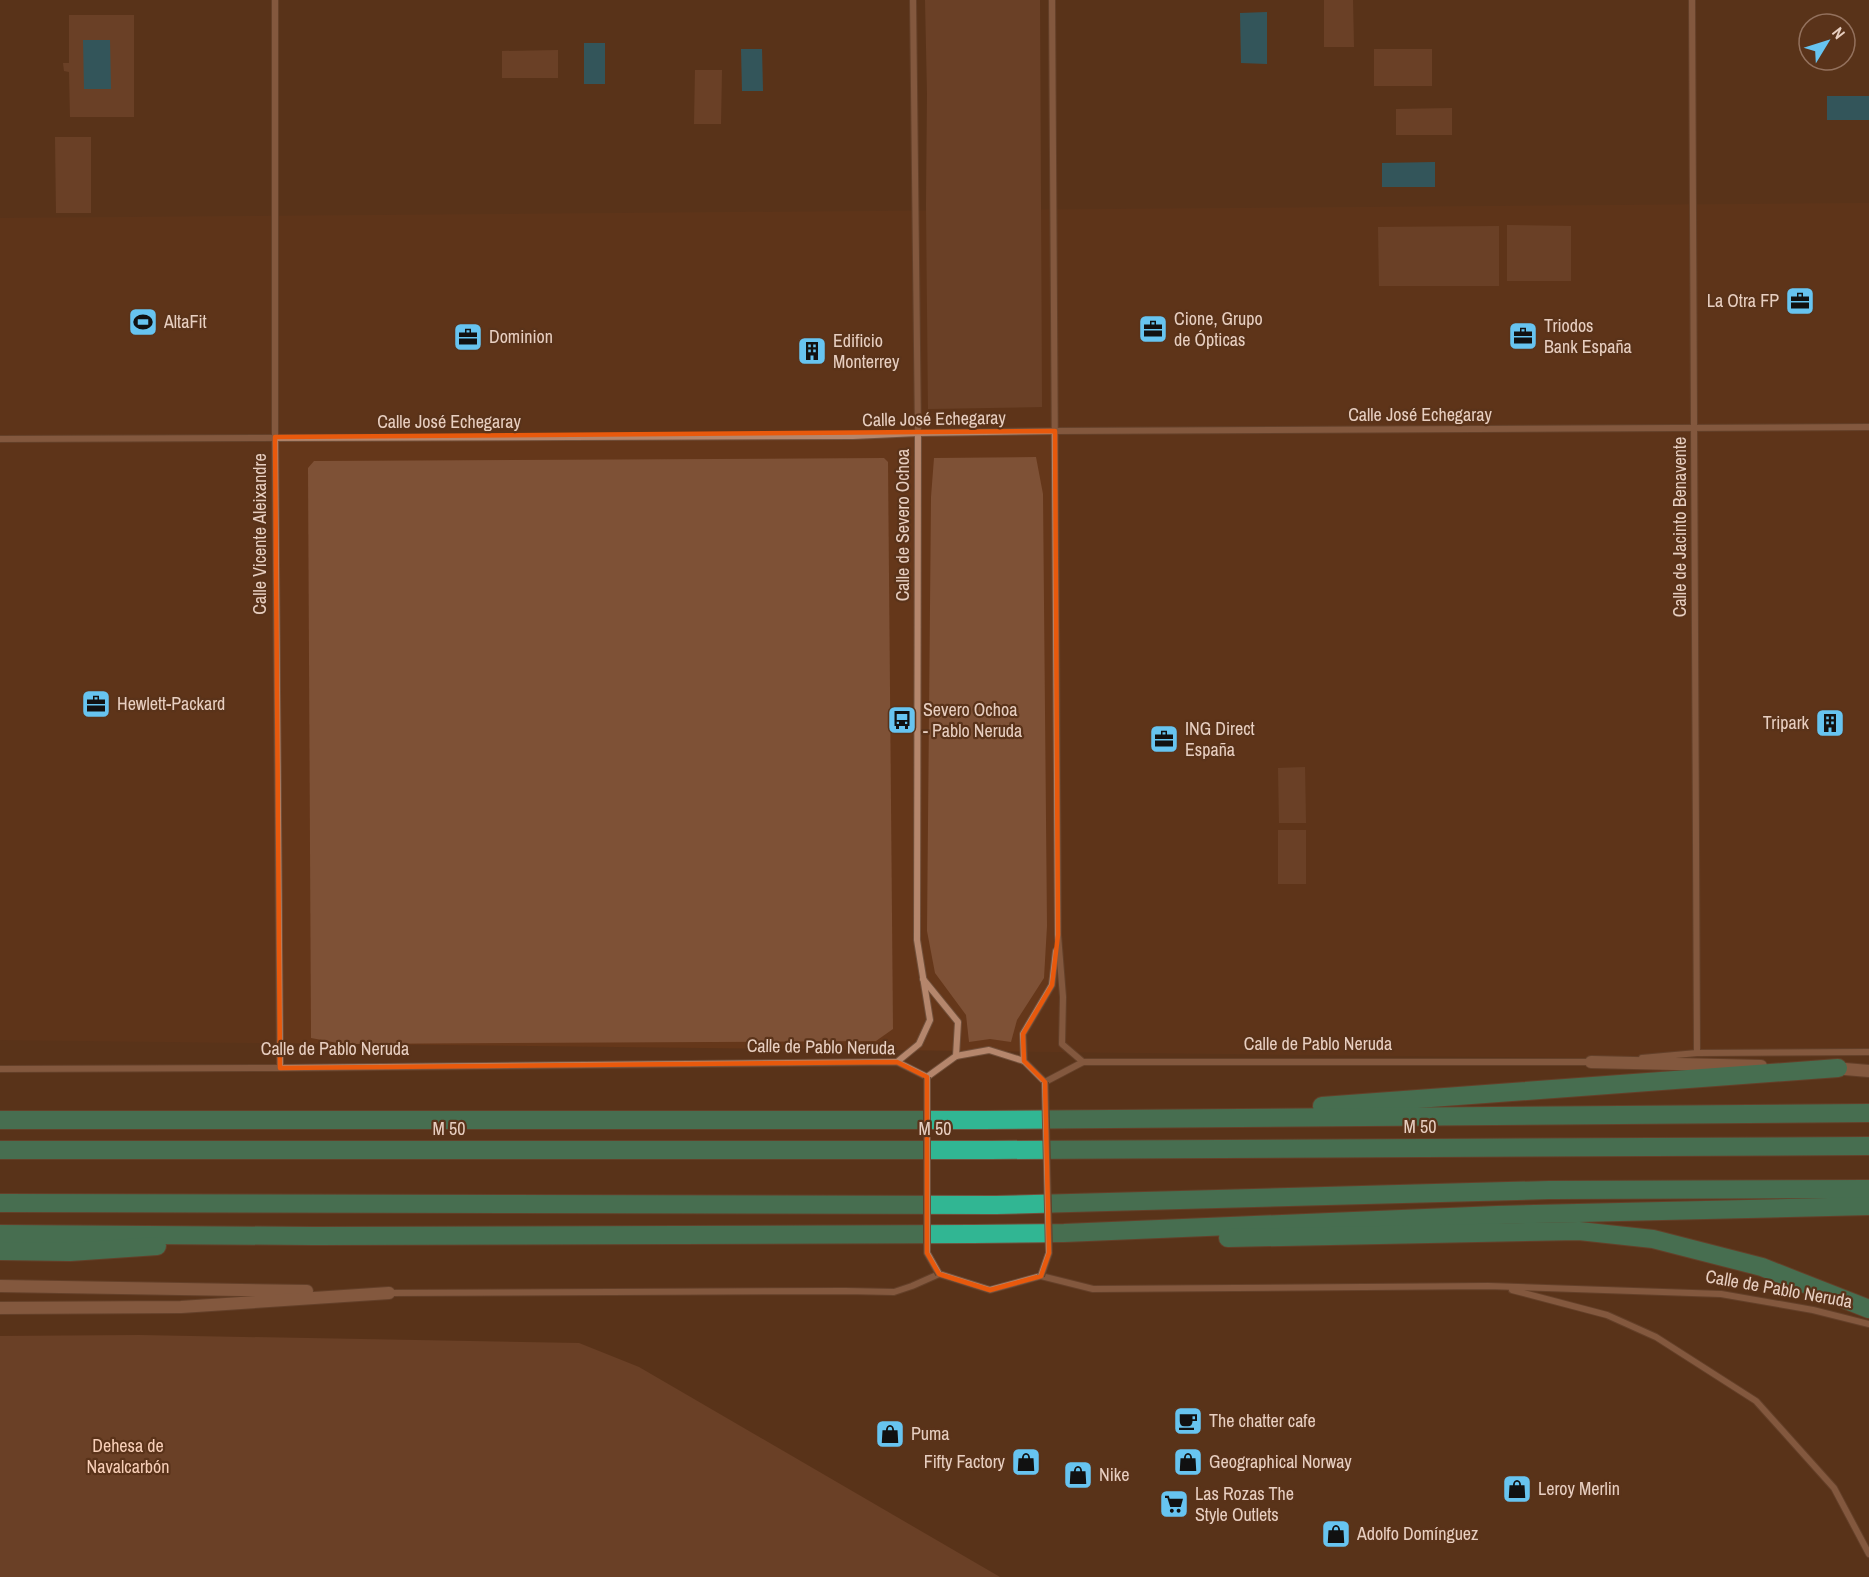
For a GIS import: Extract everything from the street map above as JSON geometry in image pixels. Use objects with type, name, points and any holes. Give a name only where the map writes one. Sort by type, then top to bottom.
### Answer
[{"type":"highway","points":[[1154,1119],[1838,1068]]},
{"type":"highway","points":[[0,1120],[1154,1119],[1869,1113]]},
{"type":"highway","name":"M 50","points":[[0,1150],[990,1150],[1869,1146]]},
{"type":"highway","points":[[0,1203],[996,1205],[1549,1190],[1869,1189]]},
{"type":"highway","points":[[1064,1233],[1497,1215],[1869,1206]]},
{"type":"highway","points":[[0,1234],[314,1236],[1064,1233],[1238,1238],[1579,1231],[1653,1239],[1762,1267],[1869,1309]]},
{"type":"highway","points":[[0,1251],[70,1252],[314,1236]]},
{"type":"street","name":"Calle Vicente Aleixandre","points":[[275,0],[275,437],[280,1068]]},
{"type":"street","name":"Calle de Severo Ochoa","points":[[897,1062],[919,1044],[930,1020],[917,940],[918,433],[913,0]]},
{"type":"street","points":[[1052,0],[1058,935],[1063,998],[1062,1044],[1083,1062]]},
{"type":"street","name":"Calle de Jacinto Benavente","points":[[1692,0],[1697,1053]]},
{"type":"street","name":"Calle José Echegaray","points":[[0,439],[853,436],[1055,431],[1869,427]]},
{"type":"street","points":[[1024,1061],[1023,1034],[1052,985],[1058,935]]},
{"type":"street","name":"Calle de Severo Ochoa","points":[[923,978],[958,1022],[956,1056]]},
{"type":"street","points":[[0,1286],[389,1293],[894,1292],[912,1287],[939,1274],[927,1253],[927,1077],[956,1056],[989,1050],[1024,1061],[1045,1082],[1049,1253],[1041,1276]]},
{"type":"street","name":"Calle de Pablo Neruda","points":[[1045,1082],[1083,1062],[1591,1062],[1697,1053],[1869,1052]]},
{"type":"street","name":"Calle de Pablo Neruda","points":[[0,1068],[280,1068],[897,1062],[927,1077]]},
{"type":"street","points":[[1591,1062],[1838,1068],[1869,1071]]},
{"type":"street","name":"Calle de Pablo Neruda","points":[[939,1274],[990,1290],[1041,1276],[1092,1289],[1499,1287],[1721,1294],[1813,1310],[1869,1324]]},
{"type":"street","points":[[1499,1287],[1607,1315],[1656,1337],[1756,1401],[1834,1488],[1869,1554]]},
{"type":"street","points":[[0,1308],[181,1307],[389,1293]]},
{"type":"highlighted area","points":[[1055,431],[1058,935],[1052,985],[1023,1034],[1024,1061],[1045,1082],[1049,1253],[1041,1276],[990,1290],[939,1274],[927,1253],[927,1077],[897,1062],[280,1068],[275,437]]},
{"type":"shaded area","points":[[1869,203],[1869,1050],[1590,1058],[0,1040],[0,218]]},
{"type":"green space","points":[[925,0],[1040,0],[1042,407],[928,409]]},
{"type":"green space","points":[[1324,0],[1353,0],[1354,47],[1324,47]]},
{"type":"green space","points":[[69,15],[134,15],[134,117],[70,117],[69,72],[64,71],[63,63],[69,63]]},
{"type":"green space","points":[[1374,49],[1432,49],[1432,86],[1374,86]]},
{"type":"green space","points":[[558,50],[558,78],[502,78],[502,51]]},
{"type":"green space","points":[[695,70],[722,70],[721,124],[694,124]]},
{"type":"green space","points":[[1452,108],[1452,135],[1396,135],[1396,109]]},
{"type":"green space","points":[[55,137],[91,137],[91,213],[56,213]]},
{"type":"green space","points":[[1507,225],[1571,226],[1571,281],[1507,281]]},
{"type":"green space","points":[[1499,226],[1499,286],[1379,286],[1378,227]]},
{"type":"green space","points":[[1036,457],[1043,494],[1047,926],[1044,978],[1017,1020],[1011,1042],[990,1039],[969,1042],[966,1015],[935,973],[927,931],[931,497],[934,458]]},
{"type":"green space","points":[[884,458],[888,462],[893,1029],[876,1041],[343,1044],[311,1038],[308,468],[314,461]]},
{"type":"green space","points":[[1305,767],[1306,823],[1279,823],[1278,768]]},
{"type":"green space","points":[[1278,830],[1306,830],[1306,884],[1278,884]]},
{"type":"green space","name":"Dehesa de Navalcarbón","points":[[139,1335],[579,1343],[639,1367],[1000,1577],[0,1577],[0,1336]]},
{"type":"water","points":[[1267,12],[1267,64],[1241,63],[1240,13]]},
{"type":"water","points":[[83,40],[110,40],[111,89],[84,89]]},
{"type":"water","points":[[584,43],[605,43],[605,84],[584,84]]},
{"type":"water","points":[[741,49],[762,49],[763,91],[742,91]]},
{"type":"water","points":[[1827,96],[1869,96],[1869,120],[1827,120]]},
{"type":"water","points":[[1435,162],[1435,187],[1382,187],[1382,163]]},
{"type":"place","name":"La Otra FP","points":[[1800,301]]},
{"type":"place","name":"AltaFit","points":[[143,322]]},
{"type":"place","name":"Cione, Grupo de Ópticas","points":[[1153,329]]},
{"type":"place","name":"Triodos Bank España","points":[[1523,336]]},
{"type":"place","name":"Dominion","points":[[468,337]]},
{"type":"place","name":"Edificio Monterrey","points":[[812,351]]},
{"type":"place","name":"Hewlett-Packard","points":[[96,704]]},
{"type":"place","name":"Severo Ochoa - Pablo Neruda","points":[[902,720]]},
{"type":"place","name":"Tripark","points":[[1830,723]]},
{"type":"place","name":"ING Direct España","points":[[1164,739]]},
{"type":"place","name":"The chatter cafe","points":[[1188,1421]]},
{"type":"place","name":"Puma","points":[[890,1434]]},
{"type":"place","name":"Fifty Factory","points":[[1026,1462]]},
{"type":"place","name":"Geographical Norway","points":[[1188,1462]]},
{"type":"place","name":"Nike","points":[[1078,1475]]},
{"type":"place","name":"Leroy Merlin","points":[[1517,1489]]},
{"type":"place","name":"Las Rozas The Style Outlets","points":[[1174,1504]]},
{"type":"place","name":"Adolfo Domínguez","points":[[1336,1534]]}]
